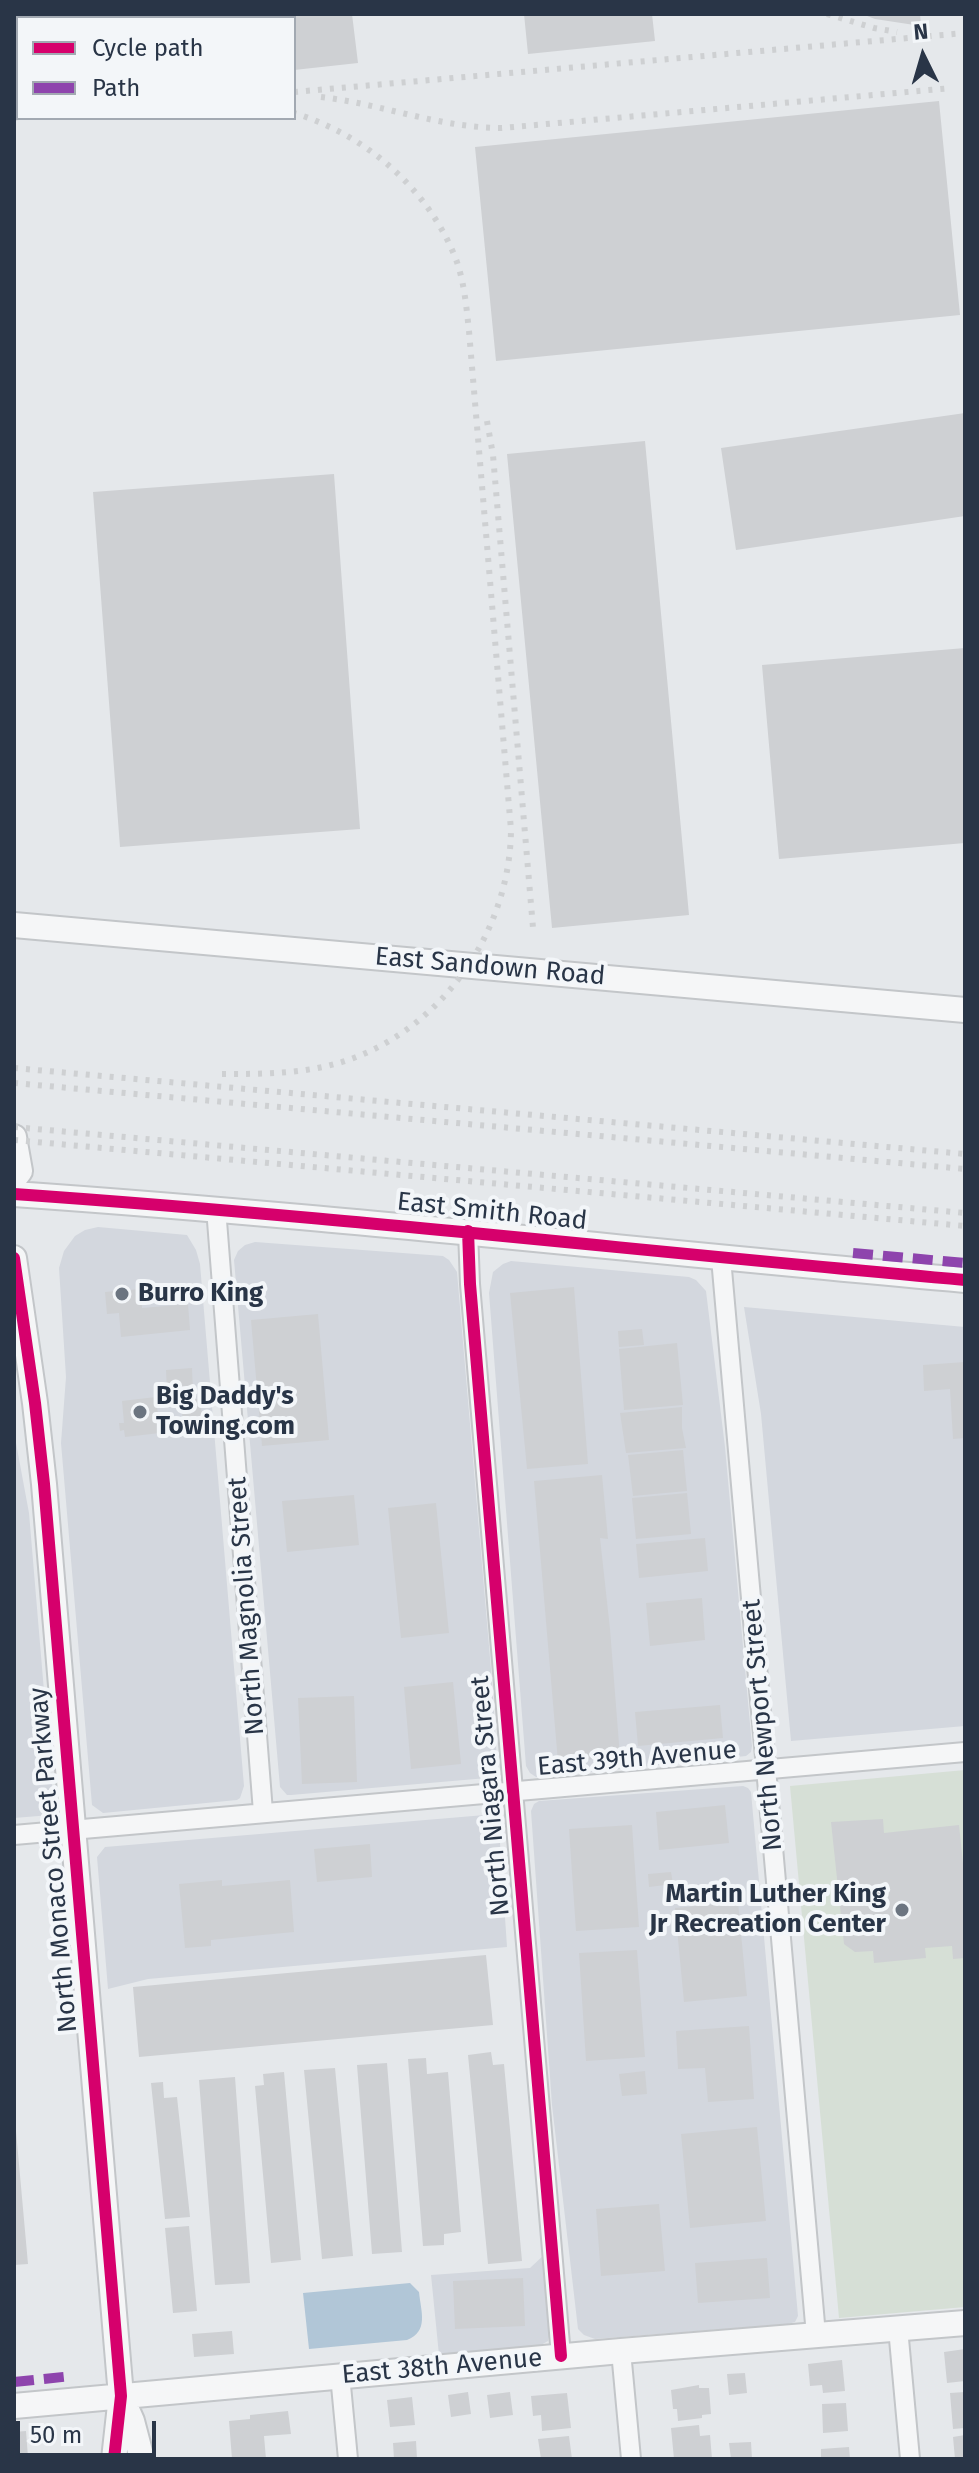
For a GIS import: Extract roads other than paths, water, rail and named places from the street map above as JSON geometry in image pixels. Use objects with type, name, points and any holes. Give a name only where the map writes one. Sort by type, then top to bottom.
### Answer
[{"type":"street","name":"East Sandown Road","points":[[14,925],[965,1010]]},
{"type":"street","points":[[14,1137],[20,1171],[14,1179]]},
{"type":"street","name":"East Smith Road","points":[[14,1194],[216,1208],[965,1280]]},
{"type":"street","name":"North Magnolia Street","points":[[216,1208],[263,1812]]},
{"type":"street","name":"North Niagara Street","points":[[468,1231],[561,2356]]},
{"type":"street","name":"North Monaco Street Parkway","points":[[14,1258],[44,1484],[121,2396],[114,2459]]},
{"type":"street","name":"North Newport Street","points":[[721,1258],[816,2335]]},
{"type":"street","name":"East 39th Avenue","points":[[14,1835],[965,1752]]},
{"type":"street","name":"East 38th Avenue","points":[[14,2406],[121,2396],[341,2385],[561,2356],[965,2323]]},
{"type":"street","points":[[898,2328],[910,2459]]},
{"type":"street","points":[[621,2351],[631,2459]]},
{"type":"street","points":[[341,2385],[348,2459]]},
{"type":"street","name":"North Monaco Street Parkway","points":[[121,2396],[132,2421],[142,2459]]},
{"type":"water","points":[[410,2283],[419,2292],[422,2314],[421,2326],[414,2336],[407,2340],[309,2349],[303,2293]]},
{"type":"railway","points":[[827,14],[897,32]]},
{"type":"railway","points":[[296,92],[965,33]]},
{"type":"railway","points":[[321,97],[456,124],[502,128],[952,88]]},
{"type":"railway","points":[[222,1074],[286,1072],[333,1065],[383,1045],[414,1024],[441,999],[465,970],[484,938],[499,903],[508,867],[511,830],[469,331],[460,271],[441,228],[408,184],[388,165],[344,134],[296,114]]},
{"type":"railway","points":[[487,421],[493,455],[533,928]]},
{"type":"railway","points":[[14,1068],[965,1154]]},
{"type":"railway","points":[[14,1083],[965,1169]]},
{"type":"railway","points":[[14,1127],[965,1213]]},
{"type":"railway","points":[[14,1140],[965,1226]]},
{"type":"place","name":"Burro King","points":[[122,1294]]},
{"type":"place","name":"Big Daddy's Towing.com","points":[[140,1412]]},
{"type":"place","name":"Martin Luther King Jr Recreation Center","points":[[902,1910]]}]
